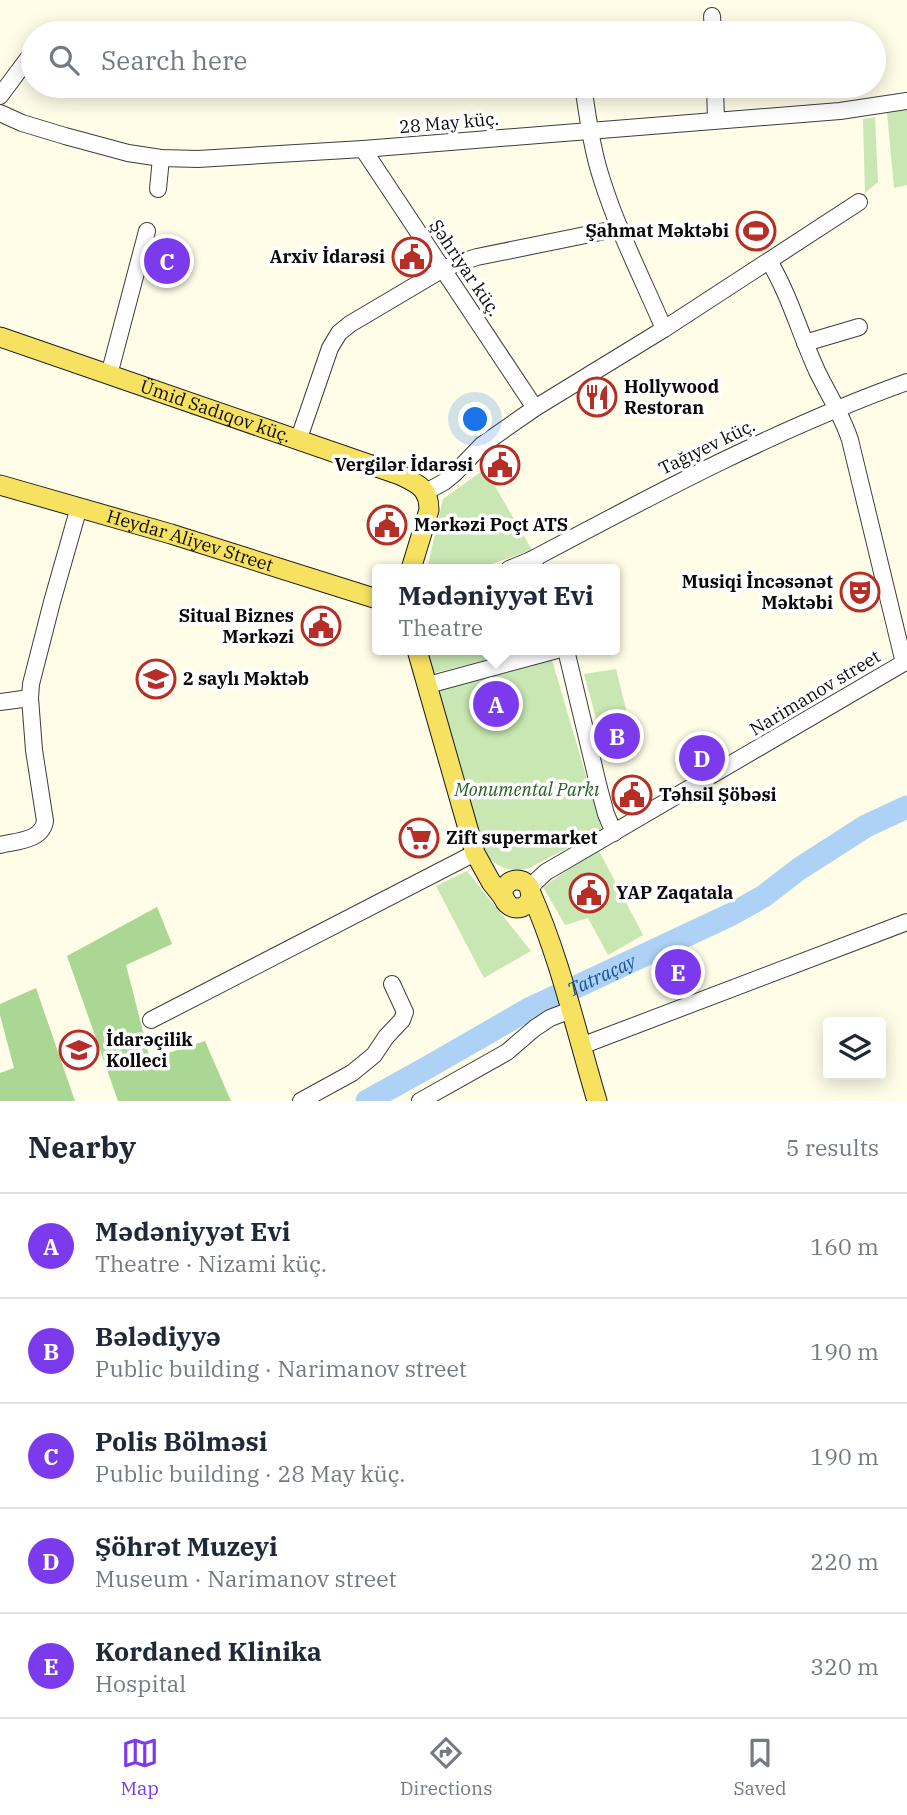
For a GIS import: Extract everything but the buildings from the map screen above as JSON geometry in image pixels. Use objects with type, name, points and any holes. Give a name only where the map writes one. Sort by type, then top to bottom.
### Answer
[{"type":"main road","name":"Ümid Sadıqov küç.","points":[[0,337],[400,475],[426,492]]},
{"type":"main road","name":"Heydar Aliyev Street","points":[[0,485],[372,597]]},
{"type":"main road","points":[[413,564],[429,510],[426,492]]},
{"type":"main road","points":[[419,655],[478,860],[507,903],[534,929],[554,956]]},
{"type":"main road","points":[[478,860],[502,877],[523,886],[542,919],[597,1101]]},
{"type":"main road","points":[[507,903],[504,890],[508,883],[523,886]]},
{"type":"street","points":[[712,16],[712,21]]},
{"type":"street","points":[[0,96],[21,68]]},
{"type":"street","points":[[585,98],[603,181],[620,228],[664,329]]},
{"type":"street","points":[[715,98],[716,120]]},
{"type":"street","name":"28 May küç.","points":[[0,113],[65,136],[128,153],[161,158],[198,159],[363,149],[859,110],[907,102]]},
{"type":"street","name":"Şəhriyar küç.","points":[[363,149],[535,408]]},
{"type":"street","points":[[158,190],[161,158]]},
{"type":"street","points":[[426,492],[454,474],[482,445],[535,408],[664,329],[859,202]]},
{"type":"street","points":[[298,441],[330,348],[339,333],[349,324],[458,262],[620,228]]},
{"type":"street","points":[[109,375],[147,231]]},
{"type":"street","points":[[769,261],[782,283],[817,371],[845,422],[905,662]]},
{"type":"street","points":[[805,343],[859,327]]},
{"type":"street","name":"Tağıyev küç.","points":[[536,564],[674,485],[837,408],[907,382]]},
{"type":"street","points":[[0,845],[33,837],[40,834],[44,828],[34,750],[31,684],[79,507]]},
{"type":"street","points":[[428,685],[538,655]]},
{"type":"street","points":[[567,655],[599,788],[614,833]]},
{"type":"street","name":"Narimanov street","points":[[523,886],[535,882],[905,662]]},
{"type":"street","points":[[0,702],[30,698]]},
{"type":"street","points":[[152,1020],[478,860]]},
{"type":"street","points":[[581,1046],[907,922]]},
{"type":"street","points":[[301,1101],[352,1073],[374,1055],[402,1020],[405,1012],[392,984]]},
{"type":"street","points":[[420,1101],[507,1052],[550,1018],[570,1010]]},
{"type":"green space","points":[[907,109],[907,185],[894,188],[887,113]]},
{"type":"green space","points":[[875,117],[878,182],[865,193],[863,119]]},
{"type":"green space","points":[[485,469],[532,550],[491,564],[428,564],[443,499]]},
{"type":"green space","points":[[429,655],[507,655],[434,673]]},
{"type":"green space","name":"Monumental Parkı","points":[[552,660],[602,830],[529,868],[509,869],[492,861],[482,851],[437,691]]},
{"type":"green space","points":[[616,669],[627,713],[597,722],[584,674]]},
{"type":"green space","points":[[598,849],[643,935],[608,955],[588,918],[565,925],[543,887]]},
{"type":"green space","points":[[467,871],[531,951],[484,978],[436,886]]},
{"type":"green space","points":[[157,907],[172,944],[126,965],[150,1059],[205,1041],[231,1101],[118,1101],[67,956]]},
{"type":"green space","points":[[36,988],[75,1101],[0,1101],[0,1073],[14,1068],[0,1015],[0,1004]]},
{"type":"waterway","name":"Tatraçay","points":[[367,1101],[529,1009],[732,914],[764,896],[799,869],[866,826],[907,807]]},
{"type":"place","name":"Şahmat Məktəbi","points":[[756,231]]},
{"type":"place","name":"Arxiv İdarəsi","points":[[412,257]]},
{"type":"place","name":"Polis Bölməsi","points":[[167,261]]},
{"type":"place","name":"Hollywood Restoran","points":[[597,397]]},
{"type":"place","name":"Vergilər İdarəsi","points":[[500,465]]},
{"type":"place","name":"Mərkəzi Poçt ATS","points":[[387,525]]},
{"type":"place","name":"Musiqi İncəsənət Məktəbi","points":[[860,592]]},
{"type":"place","name":"Situal Biznes Mərkəzi","points":[[321,626]]},
{"type":"place","name":"2 saylı Məktəb","points":[[156,679]]},
{"type":"place","name":"Mədəniyyət Evi","points":[[496,704]]},
{"type":"place","name":"Bələdiyyə","points":[[617,736]]},
{"type":"place","name":"Şöhrət Muzeyi","points":[[702,758]]},
{"type":"place","name":"Təhsil Şöbəsi","points":[[632,795]]},
{"type":"place","name":"Zift supermarket","points":[[419,838]]},
{"type":"place","name":"YAP Zaqatala","points":[[589,893]]},
{"type":"place","name":"Kordaned Klinika","points":[[678,972]]},
{"type":"place","name":"İdarəçilik Kolleci","points":[[79,1050]]}]
